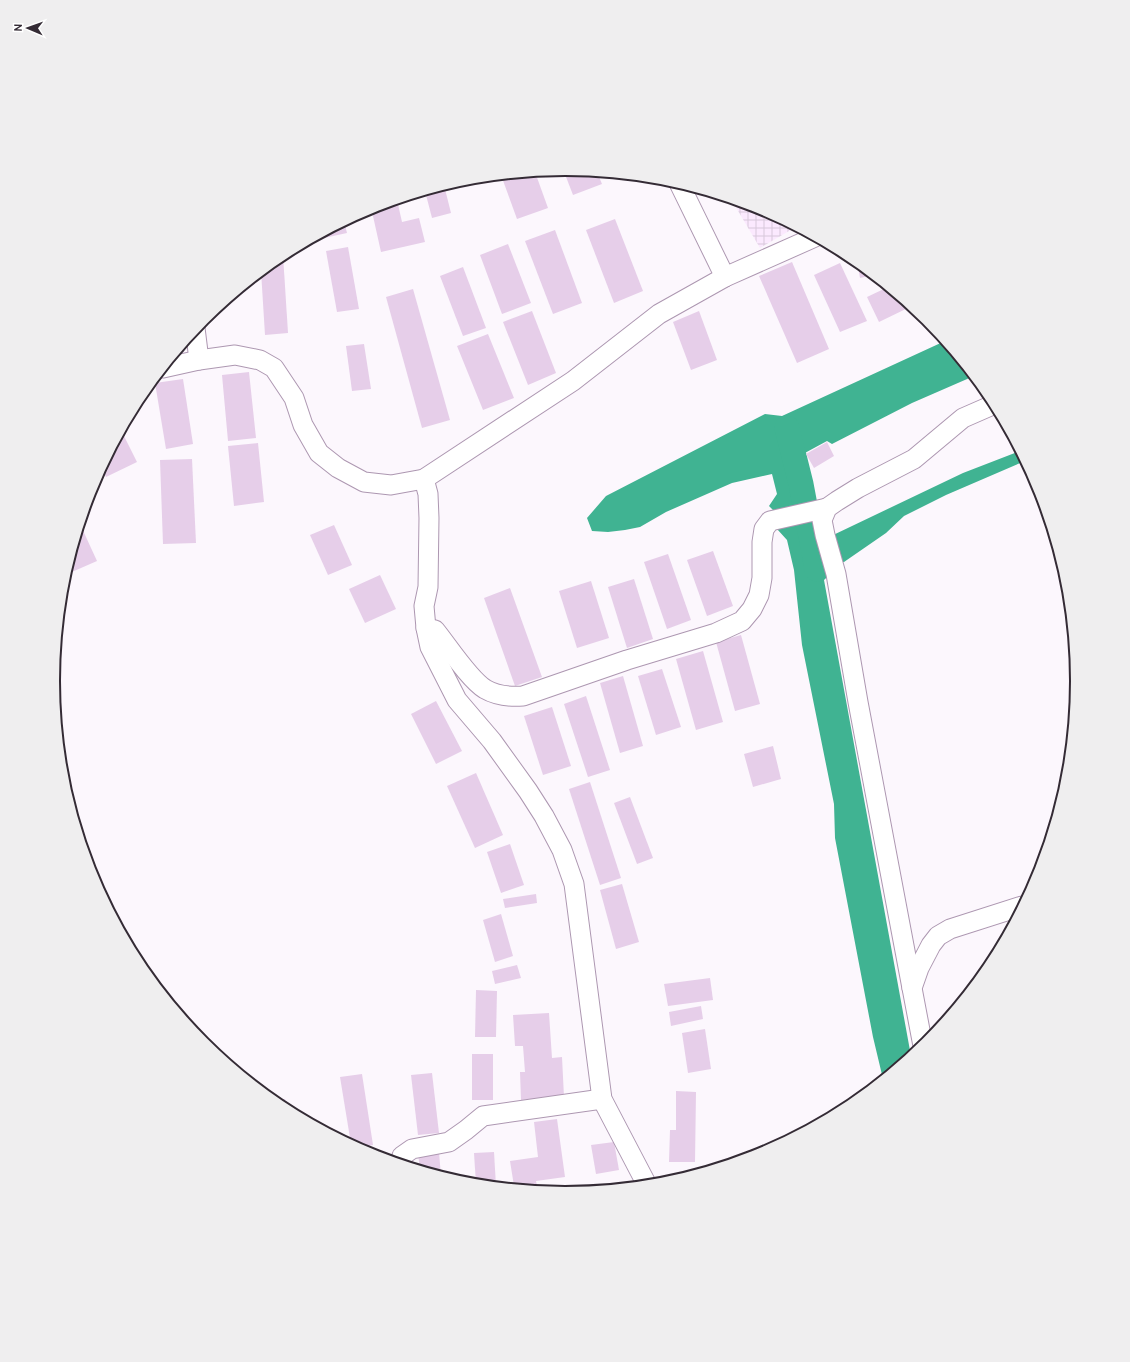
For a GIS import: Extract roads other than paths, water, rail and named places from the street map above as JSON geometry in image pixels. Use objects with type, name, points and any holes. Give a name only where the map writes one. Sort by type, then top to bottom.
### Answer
[{"type":"street","points":[[682,190],[725,277]]},
{"type":"street","points":[[170,366],[199,360],[235,356],[260,360],[274,368],[294,398],[303,425],[319,453],[338,468],[364,482],[391,485],[424,479],[573,380],[658,314],[725,277],[809,239]]},
{"type":"street","points":[[196,336],[199,360]]},
{"type":"street","points":[[426,628],[435,630],[474,680],[485,689],[508,697],[523,696],[627,660],[716,633],[742,620],[752,609],[759,595],[762,578],[762,542],[764,529],[770,521],[819,510],[914,459],[963,418],[989,407]]},
{"type":"street","points":[[424,479],[428,494],[429,518],[428,587],[424,606],[426,628],[430,647],[436,662],[457,700],[492,741],[528,791],[544,816],[562,850],[574,884],[602,1099],[644,1180]]},
{"type":"street","points":[[819,510],[836,574],[858,702],[922,1038]]},
{"type":"street","points":[[912,988],[918,968],[938,936],[950,929],[1016,908]]},
{"type":"street","points":[[401,1158],[402,1156],[412,1149],[449,1142],[483,1116],[602,1099]]},
{"type":"waterway","points":[[787,428],[801,484],[817,569]]}]
